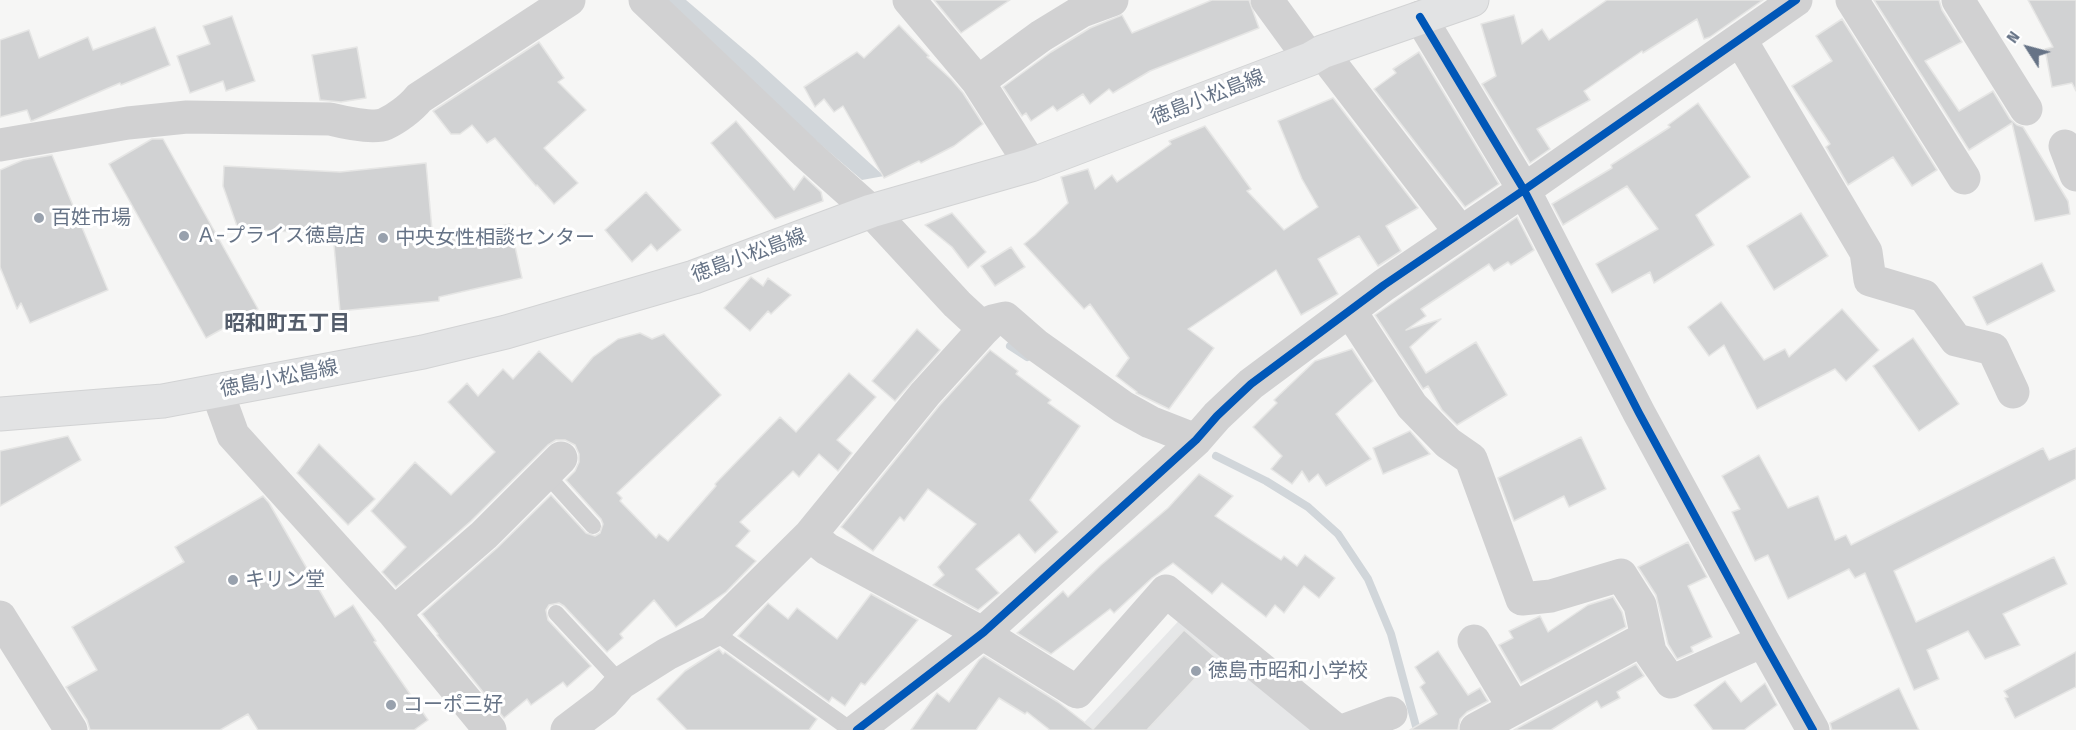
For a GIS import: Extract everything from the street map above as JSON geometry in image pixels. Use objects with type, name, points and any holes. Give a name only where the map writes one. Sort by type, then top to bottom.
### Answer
[{"type":"main road","name":"徳島小松島線","points":[[0,414],[163,401],[423,352],[506,332],[694,277],[871,211],[1031,165],[1316,55],[1472,0]]},
{"type":"street","points":[[0,145],[128,123],[187,117],[330,119],[351,124],[384,125],[470,63],[569,0]]},
{"type":"street","points":[[645,0],[806,153],[871,211],[957,304],[984,329]]},
{"type":"street","points":[[909,0],[978,82],[1031,165]]},
{"type":"street","points":[[978,82],[1041,36],[1082,11],[1112,0]]},
{"type":"street","points":[[1267,0],[1316,55],[1461,233]]},
{"type":"street","points":[[857,730],[982,633],[1196,440],[1217,416],[1251,384],[1350,311],[1796,0]]},
{"type":"street","points":[[1852,0],[1964,178]]},
{"type":"street","points":[[1958,0],[2026,109]]},
{"type":"street","points":[[1420,17],[1524,190],[1639,412],[1813,730]]},
{"type":"street","points":[[1740,39],[1866,252],[1870,280],[1924,296],[1956,340],[1993,349],[2013,392]]},
{"type":"street","points":[[1350,311],[1412,406],[1448,443],[1471,459],[1522,599],[1551,596],[1621,575],[1640,605],[1650,652],[1671,682],[1763,641]]},
{"type":"street","points":[[567,730],[604,702],[621,683],[667,654],[713,631],[810,535],[925,394],[992,321],[1005,318],[1036,345],[1123,407],[1150,422],[1196,440]]},
{"type":"street","points":[[217,391],[233,435],[394,613],[490,730]]},
{"type":"street","points":[[394,613],[484,535],[553,466]]},
{"type":"street","points":[[810,535],[827,549],[982,633],[1077,692],[1166,591],[1336,730]]},
{"type":"street","points":[[0,617],[71,730]]},
{"type":"street","points":[[1476,729],[1647,637]]},
{"type":"street","points":[[1474,641],[1514,708]]},
{"type":"street","points":[[1345,730],[1391,713]]},
{"type":"lane","points":[[553,466],[593,526]]},
{"type":"lane","points":[[556,613],[621,683]]},
{"type":"lane","points":[[713,631],[851,730]]},
{"type":"shaded area","points":[[658,0],[686,0],[754,58],[884,176],[862,180],[694,36]]},
{"type":"shaded area","name":"徳島市昭和小学校","points":[[1186,613],[1335,730],[1077,730]]},
{"type":"building","points":[[934,0],[1010,0],[961,33]]},
{"type":"building","points":[[1212,0],[1249,0],[1259,28],[1150,71],[1113,93],[1109,89],[1090,104],[1083,94],[1057,111],[1053,106],[1031,121],[1026,113],[1022,116],[1003,87],[1051,52],[1090,28],[1122,15],[1132,33]]},
{"type":"building","points":[[1607,0],[1763,0],[1704,39],[1697,19],[1643,53],[1642,51],[1584,91],[1590,100],[1537,129],[1550,149],[1530,163],[1482,84],[1496,76],[1481,24],[1514,15],[1522,44],[1542,29],[1549,40]]},
{"type":"building","points":[[1874,0],[1939,0],[1942,10],[1962,42],[1925,61],[1959,111],[1993,91],[2010,119],[2023,127],[2068,201],[2070,214],[2035,221],[2012,123],[1969,150]]},
{"type":"building","points":[[2028,0],[2076,0],[2076,91],[2072,83],[2052,87],[2045,49],[2053,47]]},
{"type":"building","points":[[232,16],[255,81],[226,91],[223,81],[190,93],[177,56],[210,44],[203,26]]},
{"type":"building","points":[[1842,19],[1937,170],[1912,186],[1893,157],[1848,185],[1826,147],[1830,144],[1792,86],[1832,61],[1816,36]]},
{"type":"building","points":[[899,25],[963,93],[983,124],[954,146],[884,178],[843,106],[834,112],[824,99],[815,107],[804,87],[857,52],[864,58]]},
{"type":"building","points":[[155,27],[170,65],[121,85],[120,83],[31,121],[27,110],[0,117],[0,40],[29,30],[39,58],[88,37],[93,50]]},
{"type":"building","points":[[539,42],[564,78],[558,82],[586,110],[544,148],[578,183],[554,204],[495,138],[487,143],[472,125],[460,134],[451,134],[433,111]]},
{"type":"building","points":[[357,47],[366,98],[341,102],[320,100],[312,55]]},
{"type":"building","points":[[1419,52],[1499,184],[1465,207],[1374,89],[1396,73],[1393,69]]},
{"type":"building","points":[[1333,98],[1418,208],[1386,226],[1401,251],[1378,266],[1359,236],[1318,259],[1338,294],[1301,315],[1276,270],[1188,329],[1214,348],[1169,409],[1136,393],[1116,376],[1129,358],[1090,304],[1084,309],[1024,244],[1068,203],[1061,177],[1088,169],[1095,189],[1112,175],[1117,182],[1171,144],[1169,141],[1205,126],[1251,189],[1247,191],[1284,230],[1318,207],[1302,179],[1278,121]]},
{"type":"building","points":[[1698,103],[1750,177],[1696,215],[1714,245],[1654,283],[1650,272],[1612,293],[1596,264],[1658,229],[1627,186],[1563,225],[1552,204],[1612,168],[1611,165],[1670,127],[1668,125]]},
{"type":"building","points":[[736,121],[794,190],[804,176],[821,192],[823,201],[775,219],[711,143]]},
{"type":"building","name":"Ａ−プライス徳島店","points":[[152,139],[163,139],[258,309],[206,338],[109,164]]},
{"type":"building","name":"百姓市場","points":[[52,155],[108,290],[30,323],[21,303],[17,309],[0,267],[0,170],[23,160]]},
{"type":"building","points":[[426,163],[433,241],[510,224],[522,278],[439,297],[439,301],[340,311],[333,234],[238,229],[223,186],[224,166],[340,172]]},
{"type":"building","points":[[646,192],[681,230],[657,251],[651,244],[632,262],[605,230]]},
{"type":"building","points":[[952,213],[986,252],[968,268],[952,247],[925,225]]},
{"type":"building","points":[[1801,213],[1828,256],[1774,290],[1747,246]]},
{"type":"building","points":[[1517,217],[1534,250],[1511,265],[1508,262],[1494,271],[1489,264],[1421,309],[1426,316],[1406,330],[1441,319],[1410,347],[1426,373],[1476,342],[1507,395],[1457,425],[1442,410],[1428,386],[1423,389],[1375,315]]},
{"type":"building","points":[[1011,247],[1025,267],[995,286],[981,266]]},
{"type":"building","points":[[2042,263],[2055,291],[1987,325],[1973,297]]},
{"type":"building","points":[[751,277],[763,286],[768,278],[791,295],[771,314],[768,311],[750,331],[724,308]]},
{"type":"building","points":[[1721,302],[1764,360],[1785,349],[1789,357],[1842,309],[1879,350],[1846,381],[1835,369],[1757,409],[1724,345],[1709,356],[1688,327]]},
{"type":"building","points":[[917,329],[940,350],[895,401],[872,381]]},
{"type":"building","points":[[640,333],[652,339],[664,334],[721,395],[617,493],[622,498],[620,501],[656,538],[659,534],[668,541],[716,486],[715,484],[780,417],[796,432],[849,373],[876,397],[837,440],[852,453],[838,471],[819,454],[799,477],[793,471],[740,522],[750,531],[736,546],[756,561],[726,592],[676,627],[654,600],[620,634],[623,638],[607,652],[564,606],[559,603],[549,605],[546,610],[548,620],[591,666],[567,687],[563,682],[531,705],[527,699],[504,718],[422,614],[497,548],[551,495],[586,533],[595,536],[600,533],[603,524],[601,519],[566,480],[575,471],[579,462],[579,454],[575,445],[565,440],[556,440],[548,445],[471,521],[396,587],[382,572],[406,547],[371,511],[415,462],[451,495],[495,452],[448,402],[467,383],[478,396],[503,369],[513,379],[539,351],[572,382],[593,357],[618,339]]},
{"type":"building","points":[[1913,338],[1959,404],[1919,431],[1873,366]]},
{"type":"building","points":[[1352,349],[1373,381],[1336,414],[1371,459],[1326,486],[1318,474],[1309,482],[1302,471],[1292,484],[1271,469],[1282,456],[1253,427],[1277,403],[1274,400],[1315,361]]},
{"type":"building","points":[[990,350],[1018,371],[1016,374],[1051,400],[1048,403],[1080,426],[1030,500],[1058,532],[1035,553],[1019,534],[976,569],[999,593],[978,610],[933,585],[944,575],[938,567],[976,524],[928,489],[904,521],[900,517],[873,551],[841,527],[939,406]]},
{"type":"building","points":[[1410,431],[1430,454],[1383,474],[1373,448]]},
{"type":"building","points":[[68,436],[81,460],[0,506],[0,451]]},
{"type":"building","points":[[1581,437],[1606,489],[1569,507],[1564,496],[1514,521],[1498,478]]},
{"type":"building","points":[[319,444],[375,499],[348,525],[297,473]]},
{"type":"building","points":[[2043,448],[2049,460],[2076,448],[2076,479],[1894,571],[1916,622],[2054,557],[2067,584],[2003,614],[2020,645],[1985,659],[1968,631],[1927,650],[1939,679],[1914,690],[1865,573],[1855,578],[1849,569],[1788,599],[1768,555],[1755,561],[1732,512],[1740,509],[1722,476],[1759,455],[1788,508],[1818,496],[1835,540],[1846,535],[1851,545]]},
{"type":"building","points":[[1199,474],[1233,496],[1215,516],[1281,560],[1284,556],[1297,566],[1305,555],[1335,578],[1319,598],[1304,586],[1284,613],[1275,605],[1266,617],[1222,583],[1212,594],[1173,563],[1152,578],[1114,613],[1110,609],[1051,654],[1017,633],[1063,591],[1068,597],[1101,565],[1168,508]]},
{"type":"building","points":[[263,496],[335,617],[353,605],[376,641],[374,642],[428,720],[414,730],[258,730],[248,714],[220,730],[90,730],[87,720],[66,687],[97,670],[72,627],[184,562],[175,547]]},
{"type":"building","points":[[1688,542],[1707,577],[1688,586],[1712,637],[1691,647],[1693,652],[1677,659],[1668,644],[1656,595],[1638,567]]},
{"type":"building","points":[[871,594],[918,620],[865,685],[861,683],[845,706],[832,697],[829,702],[738,636],[768,603],[788,619],[797,608],[837,639]]},
{"type":"building","points":[[1613,597],[1622,612],[1626,627],[1521,683],[1499,645],[1513,638],[1509,631],[1540,616],[1548,632],[1588,605]]},
{"type":"building","points":[[1184,630],[1215,657],[1147,730],[1050,730],[1027,712],[1025,714],[999,698],[976,730],[911,730],[937,693],[949,702],[984,656],[1058,702],[1093,729]]},
{"type":"building","points":[[719,649],[817,719],[809,730],[687,730],[657,699],[685,671]]},
{"type":"building","points":[[1438,651],[1468,695],[1480,688],[1488,701],[1467,712],[1460,719],[1458,730],[1410,730],[1437,714],[1420,687],[1425,683],[1415,667]]},
{"type":"building","points":[[2076,652],[2076,687],[2015,718],[2004,691]]},
{"type":"building","points":[[1636,664],[1644,676],[1617,692],[1620,698],[1601,708],[1597,701],[1551,730],[1514,730]]},
{"type":"building","points":[[1725,681],[1741,702],[1765,683],[1777,705],[1744,730],[1713,730],[1694,705]]},
{"type":"building","points":[[1899,688],[1919,730],[1832,730],[1830,723]]},
{"type":"waterway","points":[[1010,346],[1027,357]]},
{"type":"waterway","points":[[1216,456],[1266,481],[1308,507],[1338,534],[1368,579],[1391,634],[1417,730]]},
{"type":"cycle path","points":[[857,730],[984,632],[1196,440],[1217,416],[1251,384],[1384,285],[1796,0]]},
{"type":"cycle path","points":[[1420,17],[1524,190],[1639,413],[1813,730]]},
{"type":"place","name":"百姓市場","points":[[39,218]]},
{"type":"place","name":"Ａ−プライス徳島店","points":[[184,236]]},
{"type":"place","name":"中央女性相談センター","points":[[383,238]]},
{"type":"place","name":"キリン堂","points":[[233,580]]},
{"type":"place","name":"徳島市昭和小学校","points":[[1196,671]]},
{"type":"place","name":"コーポ三好","points":[[391,705]]},
{"type":"district","name":"昭和町五丁目","points":[[287,324]]}]
